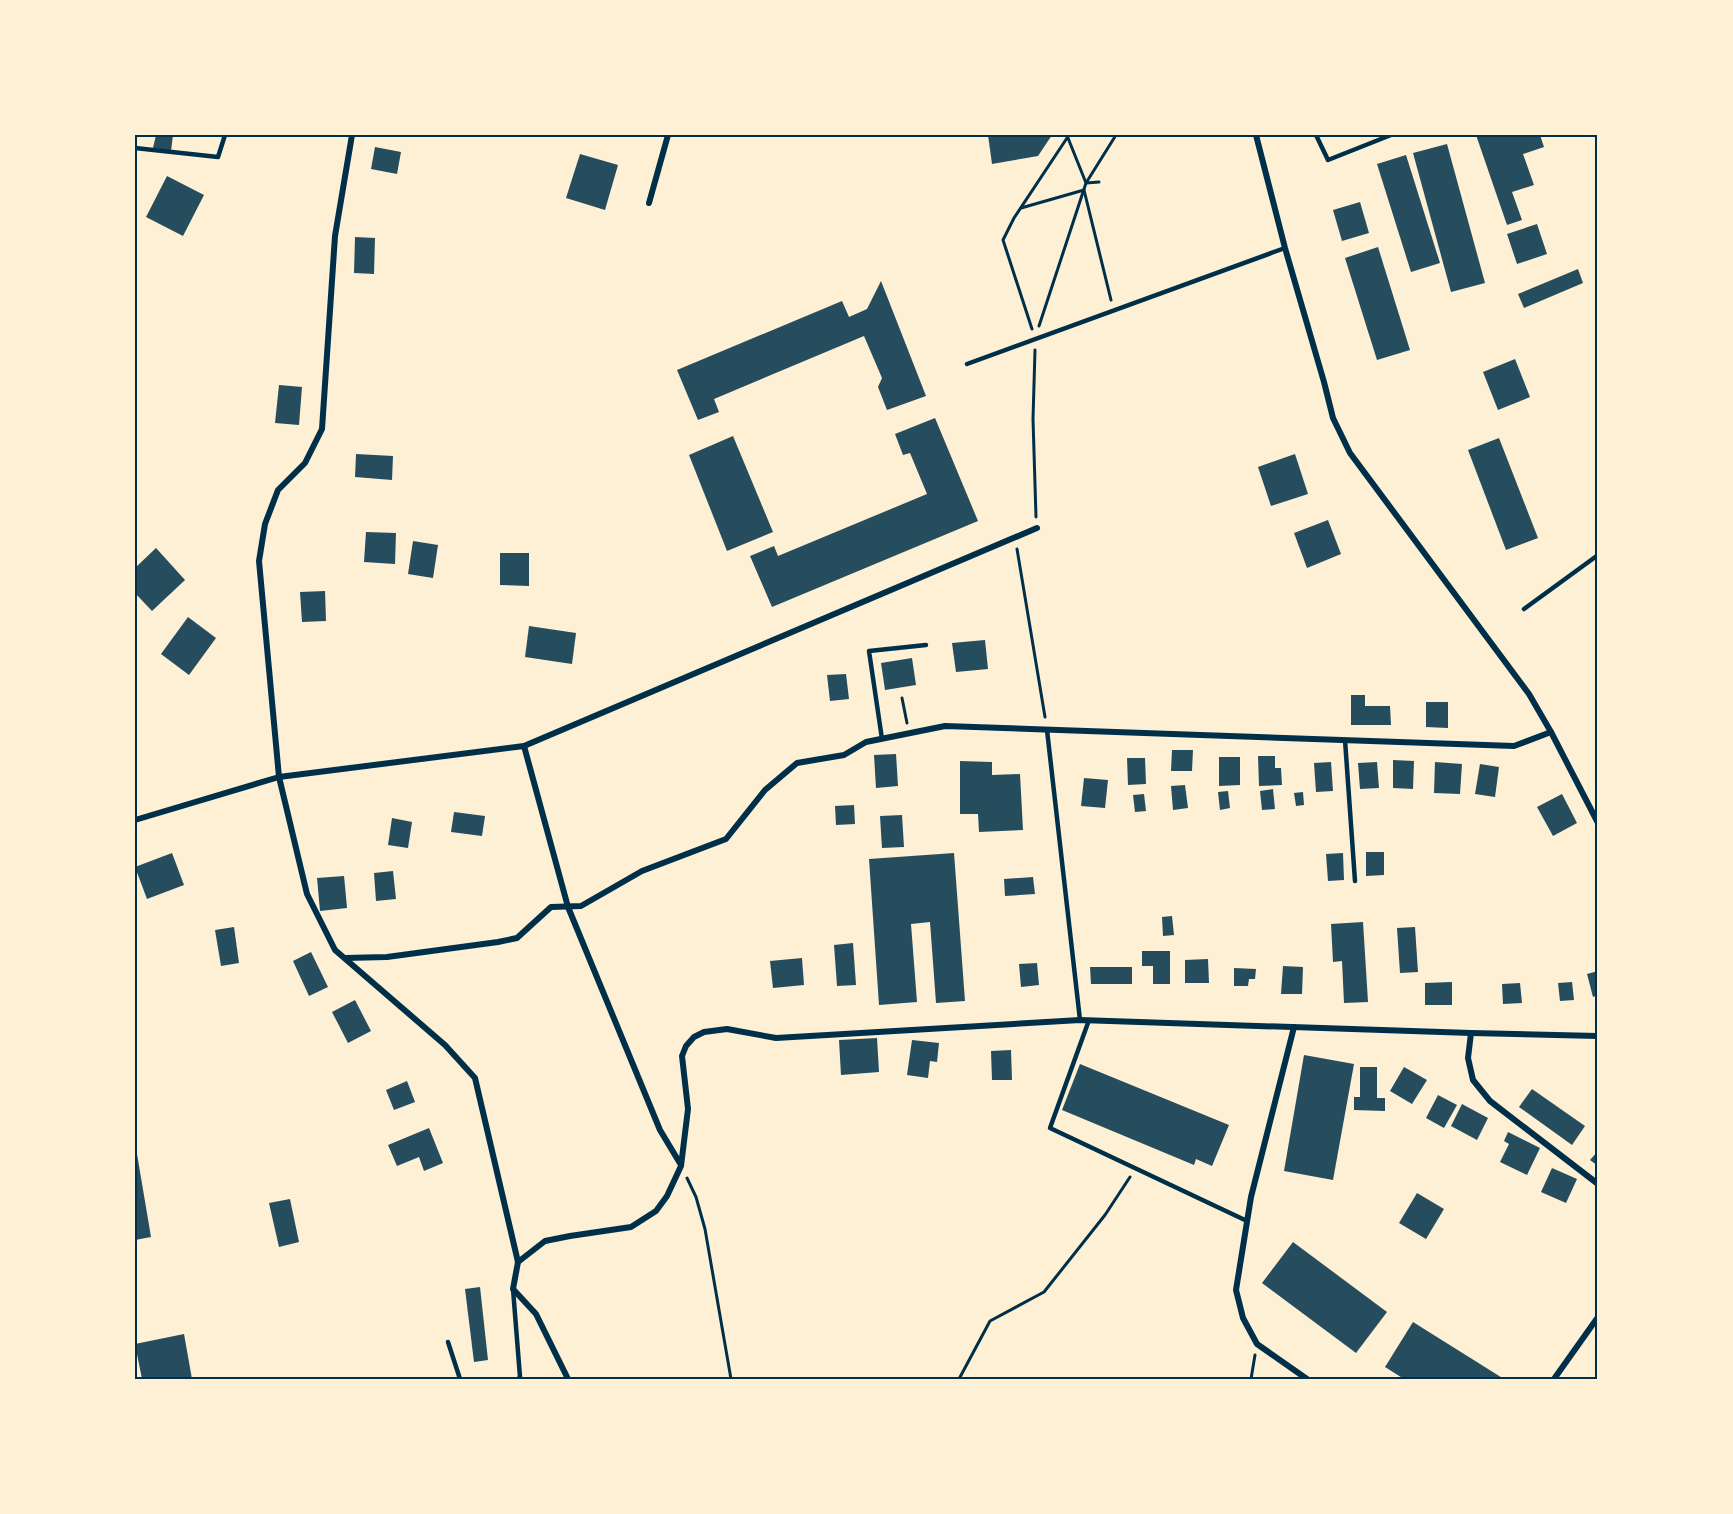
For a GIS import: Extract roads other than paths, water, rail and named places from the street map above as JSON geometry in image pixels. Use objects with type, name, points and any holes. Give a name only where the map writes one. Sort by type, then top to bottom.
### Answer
[{"type":"street","points":[[352,135],[335,236],[322,429],[305,463],[278,490],[265,524],[259,561],[279,777],[306,894],[335,950],[445,1045],[475,1078],[518,1262],[513,1289],[536,1314],[568,1379]]},
{"type":"street","points":[[649,203],[668,135]]},
{"type":"street","points":[[1256,135],[1332,418],[1350,453],[1529,694],[1596,813],[1598,823]]},
{"type":"street","points":[[135,820],[279,777],[524,746],[1037,528]]},
{"type":"street","points":[[345,958],[387,957],[517,938],[551,908],[581,906],[642,871],[726,839],[765,790],[797,763],[843,754],[866,742],[945,726],[1514,746],[1551,732]]},
{"type":"street","points":[[524,746],[568,907],[660,1130],[681,1166]]},
{"type":"street","points":[[518,1262],[545,1241],[631,1227],[656,1211],[667,1196],[681,1166],[688,1109],[682,1056],[686,1046],[694,1037],[704,1032],[727,1029],[776,1038],[1089,1020],[1471,1034],[1598,1036]]},
{"type":"street","points":[[1294,1027],[1251,1197],[1236,1290],[1243,1318],[1257,1344],[1307,1379]]},
{"type":"street","points":[[1471,1034],[1468,1058],[1473,1080],[1490,1101],[1598,1184]]},
{"type":"street","points":[[1554,1379],[1598,1317]]},
{"type":"lane","points":[[135,148],[218,158],[225,135]]},
{"type":"lane","points":[[1316,135],[1328,160],[1391,135]]},
{"type":"lane","points":[[967,364],[1285,248]]},
{"type":"lane","points":[[1524,609],[1598,555]]},
{"type":"lane","points":[[882,739],[869,651],[926,645]]},
{"type":"lane","points":[[1047,730],[1080,1020]]},
{"type":"lane","points":[[1345,740],[1355,881]]},
{"type":"lane","points":[[1089,1020],[1050,1128],[1247,1221]]},
{"type":"lane","points":[[513,1289],[520,1377],[518,1379]]},
{"type":"lane","points":[[448,1342],[460,1379]]}]
